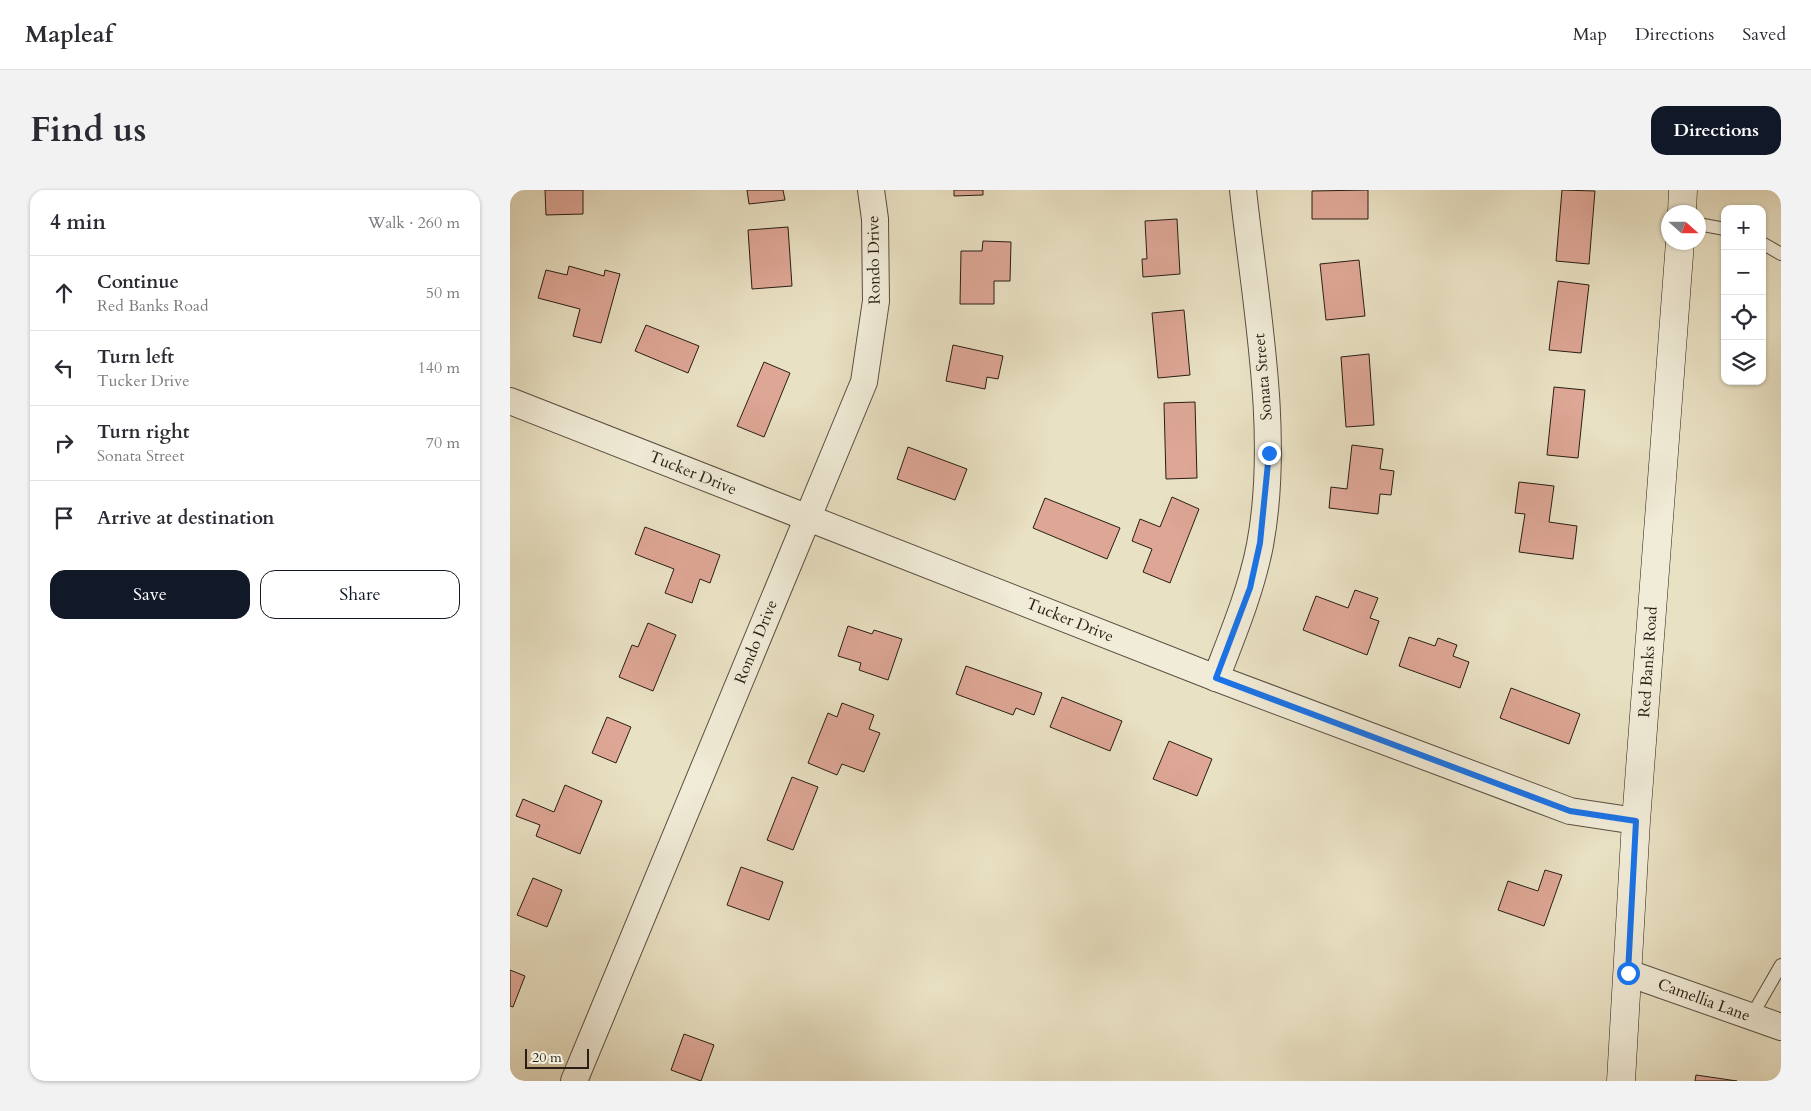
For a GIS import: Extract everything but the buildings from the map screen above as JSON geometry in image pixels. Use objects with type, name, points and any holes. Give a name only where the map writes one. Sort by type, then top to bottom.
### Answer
[{"type":"street","name":"Rondo Drive","points":[[574,1081],[864,382],[876,301],[874,219],[871,190]]},
{"type":"street","name":"Sonata Street","points":[[1216,678],[1250,588],[1260,543],[1269,453],[1266,402],[1242,190]]},
{"type":"street","points":[[1682,205],[1683,190]]},
{"type":"street","name":"Red Banks Road","points":[[1621,1081],[1636,821],[1679,250]]},
{"type":"street","name":"Tucker Drive","points":[[510,401],[1216,678],[1570,811],[1636,821]]},
{"type":"street","name":"Camellia Lane","points":[[1628,973],[1781,1027]]},
{"type":"lane","points":[[1706,225],[1721,228]]},
{"type":"lane","points":[[1766,245],[1781,254]]},
{"type":"lane","points":[[1751,1017],[1781,965]]},
{"type":"route","points":[[1269,453],[1260,543],[1250,588],[1216,678],[1570,811],[1636,821],[1628,973]]}]
